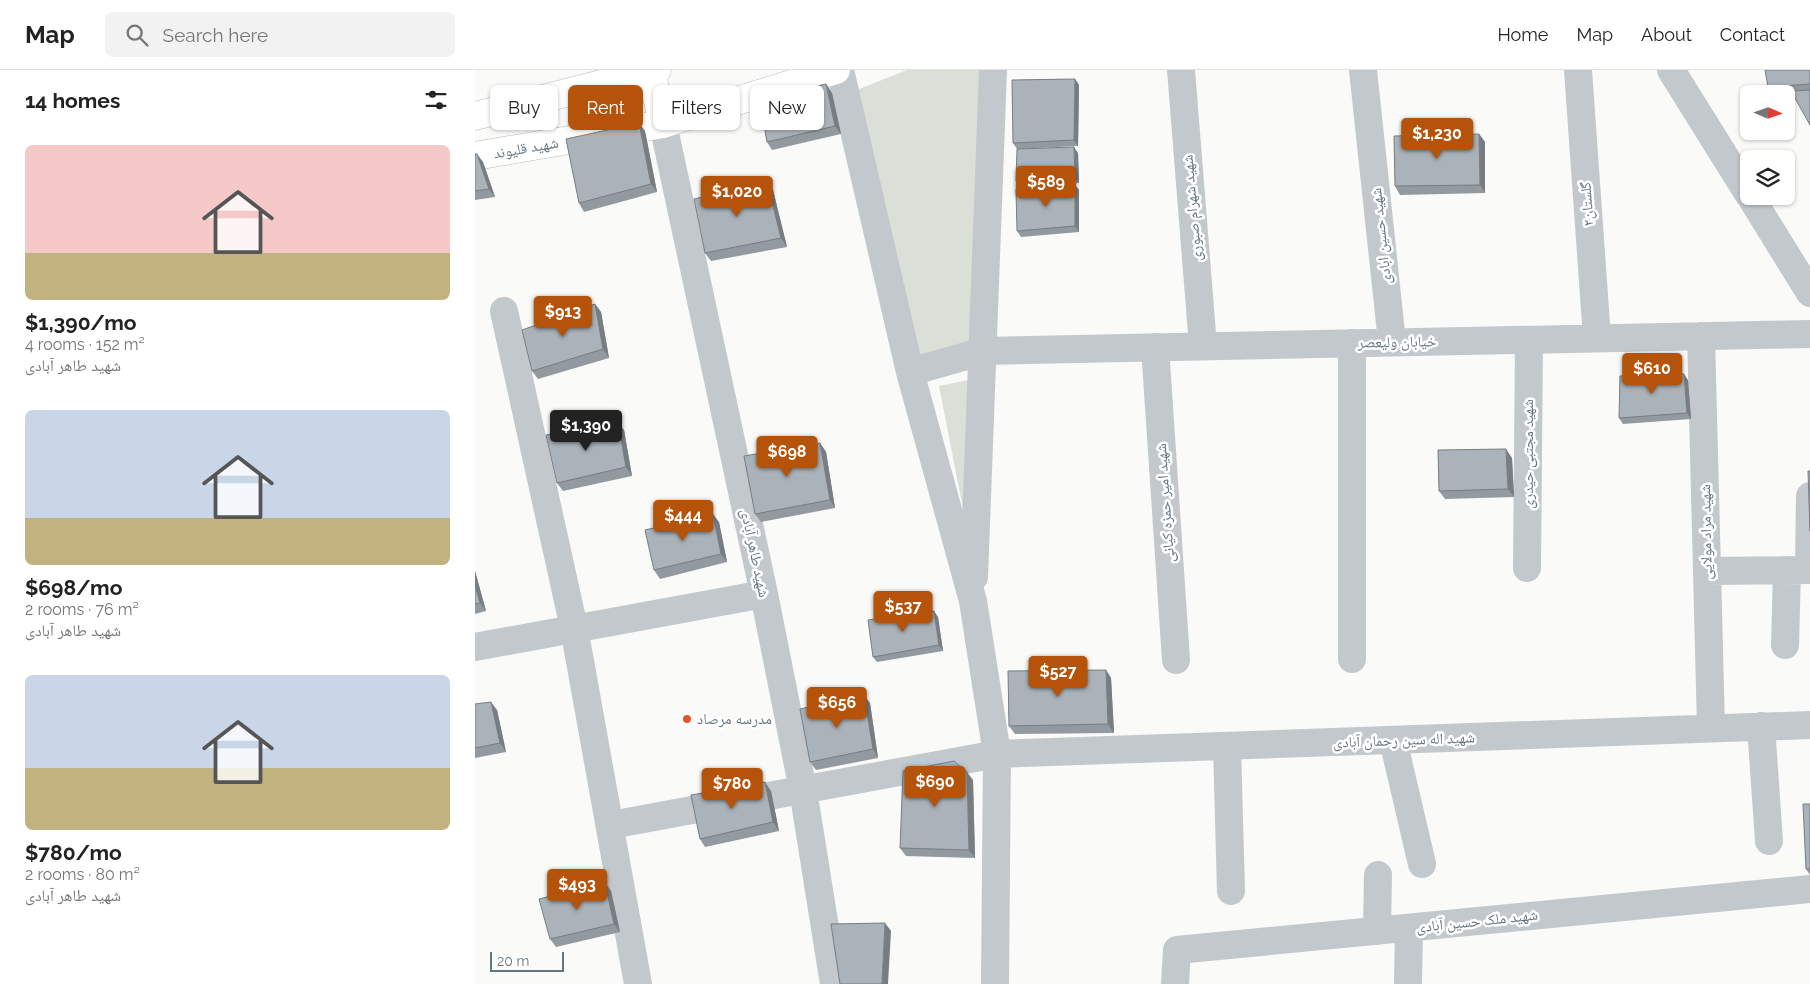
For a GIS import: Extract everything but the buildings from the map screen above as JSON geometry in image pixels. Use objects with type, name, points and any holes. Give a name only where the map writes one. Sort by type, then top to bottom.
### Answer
[{"type":"main road","points":[[475,116],[653,70],[656,85]]},
{"type":"main road","name":"شهید قلیوند","points":[[740,100],[838,70]]},
{"type":"main road","name":"شهید قلیوند","points":[[475,156],[653,126]]},
{"type":"street","points":[[838,70],[910,372],[973,601],[997,754],[995,984]]},
{"type":"street","points":[[973,601],[984,350],[993,70]]},
{"type":"street","name":"شهید شهرام صبوری","points":[[1181,70],[1203,346]]},
{"type":"street","name":"شهید حسین ابادی","points":[[1363,70],[1392,342]]},
{"type":"street","name":"گلستان۲","points":[[1578,70],[1597,338]]},
{"type":"street","points":[[1671,70],[1740,181]]},
{"type":"street","name":"شهید طاهر آبادی","points":[[664,130],[764,594],[803,790],[834,984]]},
{"type":"street","points":[[1755,205],[1810,293]]},
{"type":"street","points":[[504,311],[574,628],[611,825],[638,984]]},
{"type":"street","name":"خیابان ولیعصر","points":[[910,372],[984,350],[1810,334]]},
{"type":"street","name":"شهید مراد مولایی","points":[[1701,336],[1711,728]]},
{"type":"street","name":"شهید مجتبی حیدری","points":[[1527,568],[1529,340]]},
{"type":"street","points":[[1352,343],[1352,659]]},
{"type":"street","name":"شهید امیر حمزه کیانی","points":[[1155,347],[1176,660]]},
{"type":"street","points":[[1785,644],[1802,570],[1810,496]]},
{"type":"street","points":[[1707,571],[1802,570]]},
{"type":"street","points":[[475,647],[764,594]]},
{"type":"street","name":"شهید اله سین رحمان آبادی","points":[[611,825],[997,754],[1810,724]]},
{"type":"street","points":[[1761,726],[1769,841]]},
{"type":"street","points":[[1393,740],[1422,864]]},
{"type":"street","points":[[1227,746],[1231,890]]},
{"type":"street","points":[[1377,931],[1378,875]]},
{"type":"street","name":"شهید ملک حسین آبادی","points":[[1175,984],[1177,950],[1810,889]]},
{"type":"street","points":[[1408,984],[1409,928]]},
{"type":"shaded area","points":[[907,70],[979,70],[982,97],[974,342],[914,360],[854,91]]},
{"type":"shaded area","points":[[969,380],[968,534],[939,386]]},
{"type":"place","name":"مدرسه مرصاد","points":[[687,719]]}]
